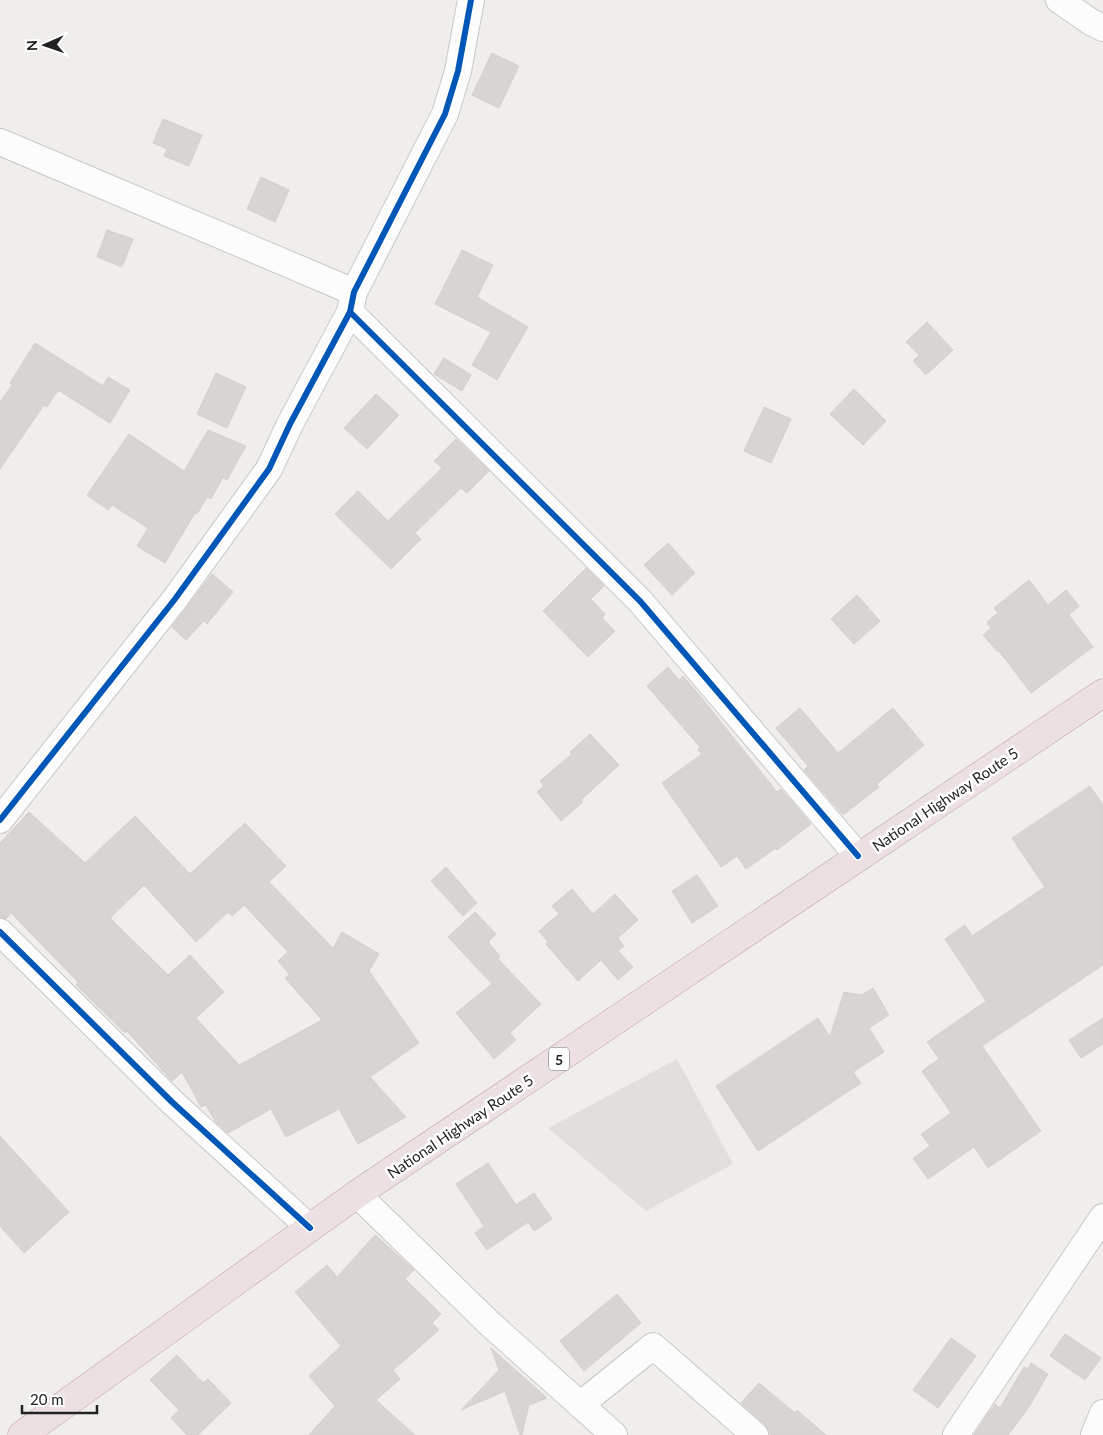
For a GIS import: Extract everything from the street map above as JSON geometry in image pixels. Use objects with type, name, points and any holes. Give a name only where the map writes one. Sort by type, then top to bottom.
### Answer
[{"type":"highway","name":"National Highway Route 5","points":[[22,1435],[358,1194],[1103,693]]},
{"type":"street","points":[[0,820],[175,599],[269,469],[445,114],[458,71],[471,0]]},
{"type":"street","points":[[1059,0],[1103,28]]},
{"type":"street","points":[[0,142],[352,302],[640,601],[858,856]]},
{"type":"street","points":[[0,932],[172,1102],[310,1228]]},
{"type":"street","points":[[358,1194],[489,1323],[614,1435]]},
{"type":"street","points":[[956,1435],[1103,1217]]},
{"type":"street","points":[[580,1404],[652,1346],[755,1435]]},
{"type":"street","points":[[1094,1435],[1103,1413]]},
{"type":"shaded area","points":[[677,1059],[733,1164],[646,1211],[548,1128]]},
{"type":"building","points":[[492,53],[519,66],[499,108],[472,95]]},
{"type":"building","points":[[163,119],[202,135],[189,166],[164,156],[167,149],[153,143]]},
{"type":"building","points":[[261,177],[289,190],[275,222],[247,209]]},
{"type":"building","points":[[107,230],[133,239],[122,267],[97,257]]},
{"type":"building","points":[[462,250],[493,265],[477,297],[528,327],[497,380],[472,365],[491,332],[435,304]]},
{"type":"building","points":[[927,322],[953,350],[926,375],[913,361],[919,355],[906,342]]},
{"type":"building","points":[[35,343],[103,386],[108,377],[130,390],[110,423],[58,390],[47,407],[44,405],[0,469],[0,402],[12,385],[10,383]]},
{"type":"building","points":[[444,358],[471,375],[462,391],[434,374]]},
{"type":"building","points":[[216,373],[246,387],[227,428],[197,414]]},
{"type":"building","points":[[854,389],[886,421],[863,445],[830,414]]},
{"type":"building","points":[[376,394],[399,415],[367,449],[344,428]]},
{"type":"building","points":[[764,407],[791,419],[771,463],[744,451]]},
{"type":"building","points":[[208,430],[246,446],[227,480],[223,477],[211,499],[207,497],[197,514],[195,513],[165,563],[137,546],[148,528],[112,505],[108,510],[87,495],[129,434],[184,471]]},
{"type":"building","points":[[456,439],[489,471],[467,493],[461,488],[415,533],[421,539],[391,569],[335,514],[358,491],[388,521],[442,468],[434,461]]},
{"type":"building","points":[[668,543],[695,573],[672,595],[644,565]]},
{"type":"building","points":[[586,568],[604,586],[591,599],[605,614],[602,618],[615,631],[588,657],[543,611]]},
{"type":"building","points":[[212,574],[233,592],[207,624],[204,621],[186,640],[172,627]]},
{"type":"building","points":[[1029,580],[1048,605],[1066,590],[1079,606],[1069,615],[1093,647],[1031,693],[999,651],[983,635],[991,628],[987,622],[998,613],[994,608]]},
{"type":"building","points":[[857,595],[880,621],[854,644],[831,619]]},
{"type":"building","points":[[668,667],[679,680],[683,676],[777,792],[781,789],[811,824],[777,850],[776,848],[746,869],[737,856],[721,867],[662,783],[702,754],[698,750],[700,747],[647,686]]},
{"type":"building","points":[[800,708],[838,753],[893,708],[924,745],[877,784],[879,787],[843,815],[804,770],[808,766],[776,728]]},
{"type":"building","points":[[590,734],[619,765],[581,800],[583,802],[561,821],[537,792],[544,786],[540,781],[572,754],[570,752]]},
{"type":"building","points":[[1090,786],[1103,805],[1103,965],[982,1046],[1041,1131],[988,1168],[974,1147],[928,1179],[913,1158],[930,1146],[921,1134],[951,1113],[922,1071],[939,1059],[927,1042],[986,1001],[945,939],[965,925],[972,936],[1045,887],[1012,838]]},
{"type":"building","points":[[29,812],[85,863],[135,816],[190,874],[245,823],[286,866],[269,882],[333,948],[342,932],[379,954],[369,971],[419,1043],[370,1077],[406,1117],[358,1144],[339,1109],[286,1137],[271,1109],[228,1133],[215,1121],[206,1105],[201,1107],[182,1072],[172,1081],[127,1031],[125,1033],[76,985],[78,982],[11,913],[6,919],[0,917],[0,843]],"holes":[[[144,885],[196,942],[228,912],[232,916],[244,905],[288,952],[278,961],[290,975],[285,978],[322,1020],[239,1065],[196,1018],[224,992],[190,955],[168,975],[110,918]]]},
{"type":"building","points":[[446,867],[477,903],[463,916],[431,881]]},
{"type":"building","points":[[697,875],[718,906],[692,923],[672,891]]},
{"type":"building","points":[[572,889],[593,914],[615,894],[638,920],[618,938],[624,946],[618,951],[633,967],[618,980],[601,960],[578,981],[546,944],[548,942],[539,931],[559,914],[552,906]]},
{"type":"building","points":[[475,912],[496,934],[488,942],[500,956],[498,959],[541,1004],[510,1033],[516,1040],[494,1059],[456,1013],[492,984],[448,937]]},
{"type":"building","points":[[873,988],[889,1015],[869,1028],[884,1052],[853,1072],[861,1083],[758,1151],[716,1086],[818,1018],[830,1037],[844,992],[862,995]]},
{"type":"building","points":[[1103,1018],[1103,1044],[1081,1058],[1069,1040]]},
{"type":"building","points":[[0,1136],[69,1212],[24,1253],[0,1226]]},
{"type":"building","points":[[488,1163],[516,1205],[534,1193],[552,1219],[534,1231],[528,1222],[487,1250],[475,1233],[484,1226],[456,1184]]},
{"type":"building","points":[[375,1235],[414,1270],[405,1279],[441,1314],[432,1323],[439,1330],[393,1370],[400,1379],[376,1400],[415,1435],[309,1435],[335,1406],[309,1376],[341,1346],[295,1292],[327,1265],[337,1277]]},
{"type":"building","points":[[617,1294],[641,1323],[584,1371],[560,1341]]},
{"type":"building","points":[[1065,1334],[1101,1358],[1085,1380],[1050,1356]]},
{"type":"building","points":[[951,1338],[976,1356],[938,1408],[913,1390]]},
{"type":"building","points":[[491,1348],[547,1398],[529,1405],[522,1435],[520,1435],[505,1391],[461,1410],[499,1370]]},
{"type":"building","points":[[177,1355],[203,1383],[208,1379],[231,1403],[198,1435],[187,1435],[171,1418],[179,1410],[150,1380]]},
{"type":"building","points":[[1031,1363],[1048,1374],[1029,1407],[1008,1435],[974,1435],[995,1404],[1000,1408],[1024,1367],[1028,1369]]},
{"type":"building","points":[[759,1383],[795,1413],[797,1410],[826,1435],[772,1435],[769,1433],[765,1424],[741,1403]]},
{"type":"cycle path","points":[[0,820],[175,599],[269,469],[290,424],[350,312],[354,292],[445,114],[458,71],[471,0]]},
{"type":"cycle path","points":[[350,312],[640,601],[858,856]]},
{"type":"cycle path","points":[[0,932],[172,1102],[310,1228]]}]
